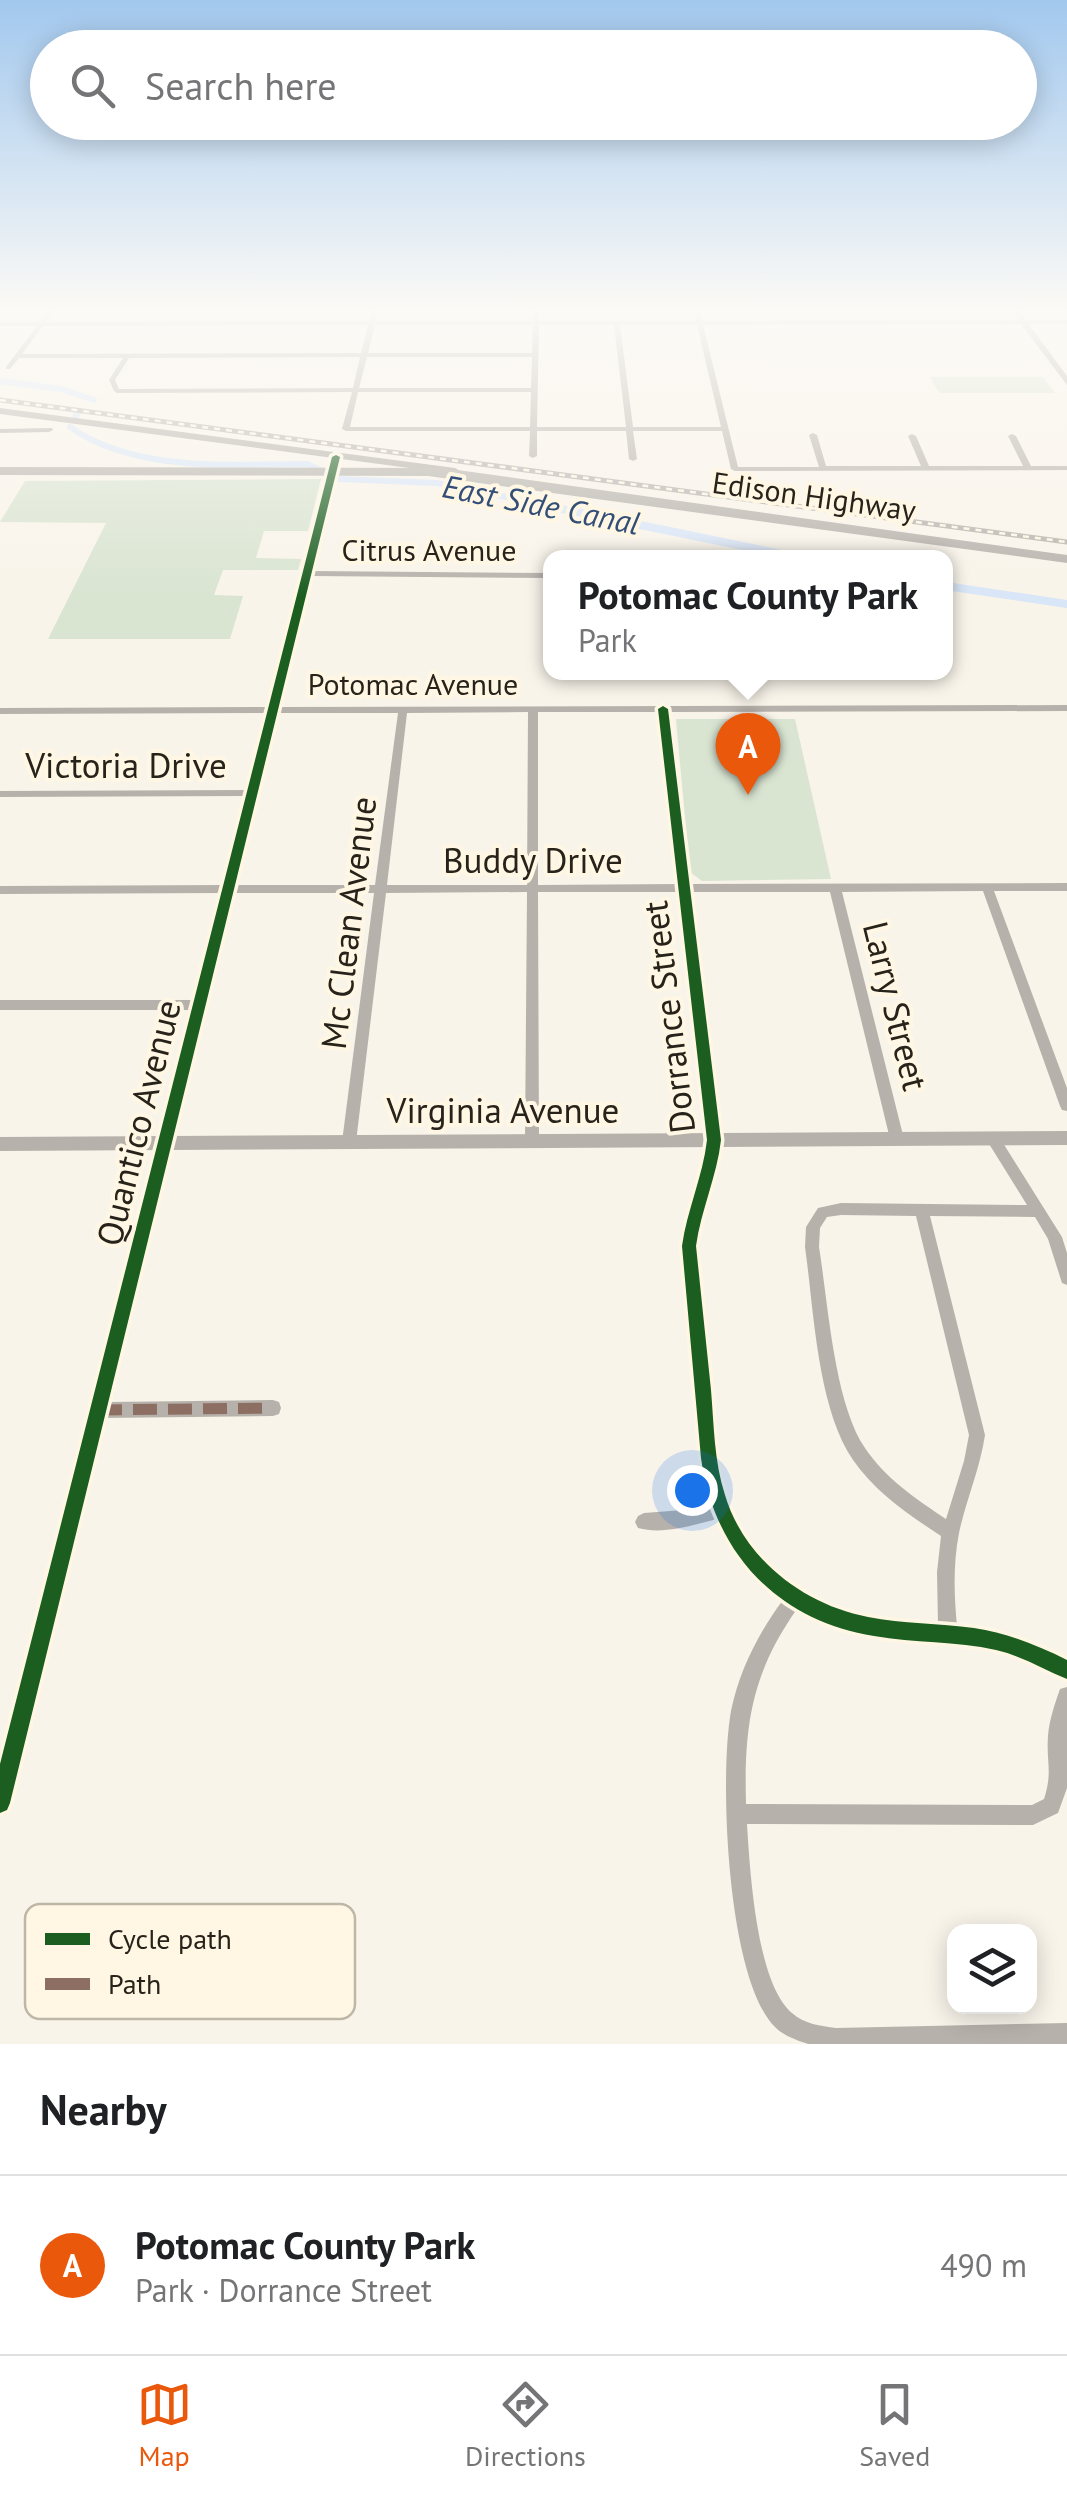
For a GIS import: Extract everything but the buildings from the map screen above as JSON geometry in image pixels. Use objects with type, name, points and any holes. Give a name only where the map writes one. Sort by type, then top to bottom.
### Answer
[{"type":"main road","name":"Edison Highway","points":[[0,411],[1067,556]]},
{"type":"main road","name":"Edison Highway","points":[[336,457],[628,497]]},
{"type":"main road","points":[[0,474],[455,471]]},
{"type":"street","points":[[352,406],[346,429],[724,429]]},
{"type":"street","points":[[532,456],[535,406]]},
{"type":"street","points":[[627,406],[633,459]]},
{"type":"street","points":[[719,406],[735,468],[1067,468]]},
{"type":"street","points":[[0,430],[49,430]]},
{"type":"street","points":[[813,435],[823,469]]},
{"type":"street","points":[[912,436],[926,468]]},
{"type":"street","points":[[1012,436],[1028,468]]},
{"type":"street","name":"Quantico Avenue","points":[[0,1803],[336,457]]},
{"type":"street","name":"Citrus Avenue","points":[[308,573],[543,576]]},
{"type":"street","name":"Potomac Avenue","points":[[0,711],[1067,708]]},
{"type":"street","name":"Dorrance Street","points":[[663,709],[714,1140],[713,1166],[691,1217],[689,1246],[710,1464],[721,1510],[750,1559],[794,1599],[833,1618],[875,1628],[1000,1639],[1033,1650],[1067,1670]]},
{"type":"street","name":"Mc Clean Avenue","points":[[349,1142],[403,710]]},
{"type":"street","points":[[532,1141],[533,710]]},
{"type":"street","name":"Victoria Drive","points":[[0,794],[253,793]]},
{"type":"street","name":"Buddy Drive","points":[[0,890],[1067,886]]},
{"type":"street","name":"Larry Street","points":[[835,887],[897,1139]]},
{"type":"street","points":[[987,887],[1067,1106]]},
{"type":"street","points":[[0,1005],[200,1004]]},
{"type":"street","points":[[993,1138],[1055,1238],[1067,1278]]},
{"type":"street","name":"Virginia Avenue","points":[[0,1144],[1067,1138]]},
{"type":"street","points":[[922,1211],[977,1435],[973,1470],[950,1532],[944,1568],[948,1632]]},
{"type":"street","points":[[950,1532],[908,1502],[872,1469],[850,1441],[840,1409],[812,1247],[813,1227],[822,1212],[1038,1211]]},
{"type":"street","points":[[98,1410],[273,1408]]},
{"type":"street","points":[[644,1522],[683,1519],[721,1510]]},
{"type":"street","points":[[794,1599],[752,1669],[740,1713],[734,1762],[742,1880],[762,1989],[782,2019],[809,2034],[836,2038],[1067,2034]]},
{"type":"street","points":[[737,1814],[1033,1815],[1051,1806],[1060,1780],[1056,1734],[1067,1696]]},
{"type":"green space","points":[[321,479],[308,531],[264,531],[256,558],[301,559],[298,570],[223,570],[214,595],[243,596],[230,639],[48,639],[106,523],[0,522],[25,481]]},
{"type":"green space","points":[[676,719],[795,719],[831,879],[702,881],[690,872]]},
{"type":"waterway","name":"East Side Canal","points":[[76,416],[80,411]]},
{"type":"waterway","name":"East Side Canal","points":[[70,427],[96,442],[154,459],[184,463],[307,464],[318,469]]},
{"type":"waterway","name":"East Side Canal","points":[[339,479],[437,483],[545,505]]},
{"type":"waterway","name":"East Side Canal","points":[[533,503],[762,550]]},
{"type":"waterway","name":"East Side Canal","points":[[953,587],[1067,604]]},
{"type":"railway","points":[[48,406],[1067,542]]},
{"type":"marked path","points":[[98,1410],[273,1408]]},
{"type":"cycle path","points":[[0,1803],[336,457]]},
{"type":"cycle path","points":[[663,709],[714,1140],[689,1246],[709,1458],[721,1509],[732,1532],[763,1573],[804,1604],[827,1615],[877,1628],[995,1641],[1067,1670]]},
{"type":"place","name":"Potomac County Park","points":[[748,795]]}]
